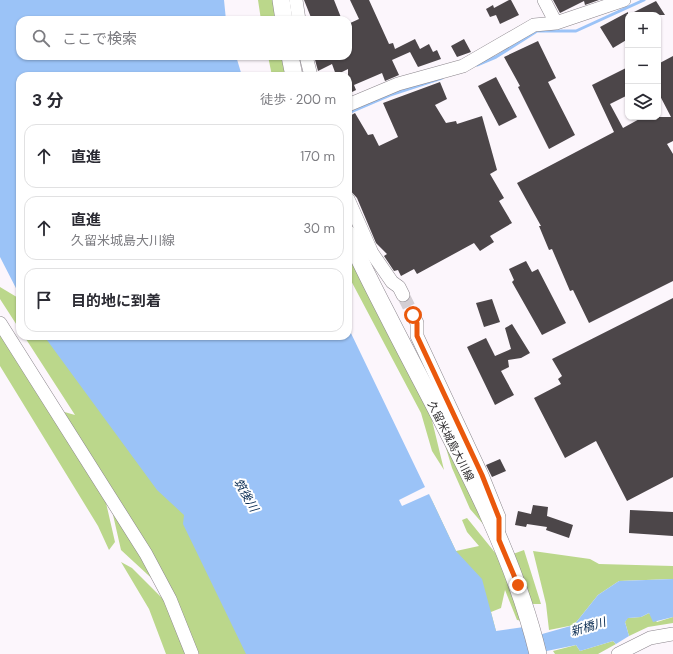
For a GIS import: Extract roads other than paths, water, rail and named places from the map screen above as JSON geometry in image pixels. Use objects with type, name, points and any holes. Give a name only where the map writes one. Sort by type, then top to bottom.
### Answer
[{"type":"main road","points":[[280,0],[283,16]]},
{"type":"main road","name":"久留米城島大川線","points":[[352,242],[481,498],[530,619],[538,654]]},
{"type":"street","points":[[296,0],[299,16]]},
{"type":"street","points":[[544,0],[556,23]]},
{"type":"street","points":[[352,103],[398,84],[463,66],[534,25],[556,23],[624,0]]},
{"type":"street","points":[[307,60],[310,72]]},
{"type":"street","points":[[352,208],[372,253],[392,282],[399,287],[403,295]]},
{"type":"street","points":[[413,315],[417,323],[417,336],[482,475],[499,518],[499,540]]},
{"type":"street","points":[[0,323],[146,554],[180,622],[192,654]]},
{"type":"street","points":[[618,654],[650,638],[673,634]]},
{"type":"water","points":[[0,0],[224,0],[226,16],[16,16],[16,60],[237,60],[241,72],[16,72],[16,288],[0,257]]},
{"type":"water","points":[[352,335],[425,487],[399,500],[402,506],[429,494],[456,551],[482,579],[496,631],[524,627],[528,638],[574,625],[598,595],[619,581],[673,579],[673,617],[653,622],[649,613],[641,617],[628,618],[625,622],[629,636],[616,644],[613,641],[580,651],[576,645],[532,654],[246,654],[183,524],[184,515],[157,490],[47,340],[352,340]]},
{"type":"waterway","points":[[477,65],[496,57],[537,31],[576,31],[644,0]]},
{"type":"waterway","points":[[352,111],[390,95],[442,78]]},
{"type":"tunnel","points":[[403,295],[413,315]]},
{"type":"water label","name":"筑後川","points":[[246,495]]},
{"type":"water label","name":"新橋川","points":[[588,627]]}]
